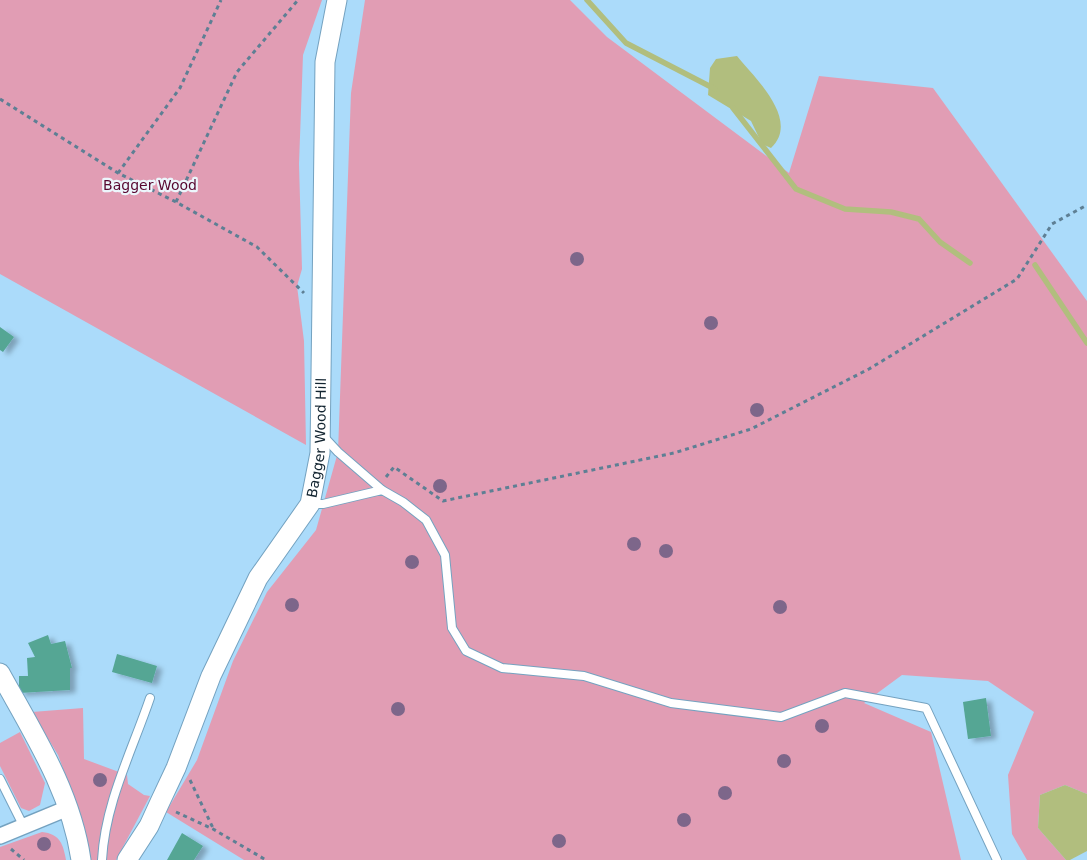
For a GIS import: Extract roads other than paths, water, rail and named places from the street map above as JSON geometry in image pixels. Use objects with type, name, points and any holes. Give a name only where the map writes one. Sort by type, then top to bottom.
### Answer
[{"type":"street","name":"Bagger Wood Hill","points":[[127,860],[149,826],[176,768],[211,676],[258,578],[310,504],[320,453],[325,62],[337,0]]},
{"type":"street","points":[[0,673],[51,762],[68,808],[80,860]]},
{"type":"street","points":[[0,836],[68,808]]},
{"type":"lane","points":[[320,433],[338,452],[378,487],[426,520],[445,555],[452,628],[466,651],[502,668],[584,676],[670,703],[781,717],[845,693],[926,708],[998,860]]},
{"type":"lane","points":[[310,504],[323,504],[378,487]]},
{"type":"lane","points":[[102,860],[107,827],[121,770],[134,745],[150,698]]},
{"type":"lane","points":[[0,779],[24,826]]},
{"type":"waterway","points":[[587,0],[626,43],[715,89]]},
{"type":"waterway","points":[[733,108],[796,189],[845,209],[891,212],[919,219],[940,242],[970,263]]},
{"type":"waterway","points":[[1035,265],[1087,343]]},
{"type":"park label","name":"Bagger Wood","points":[[150,185]]}]
